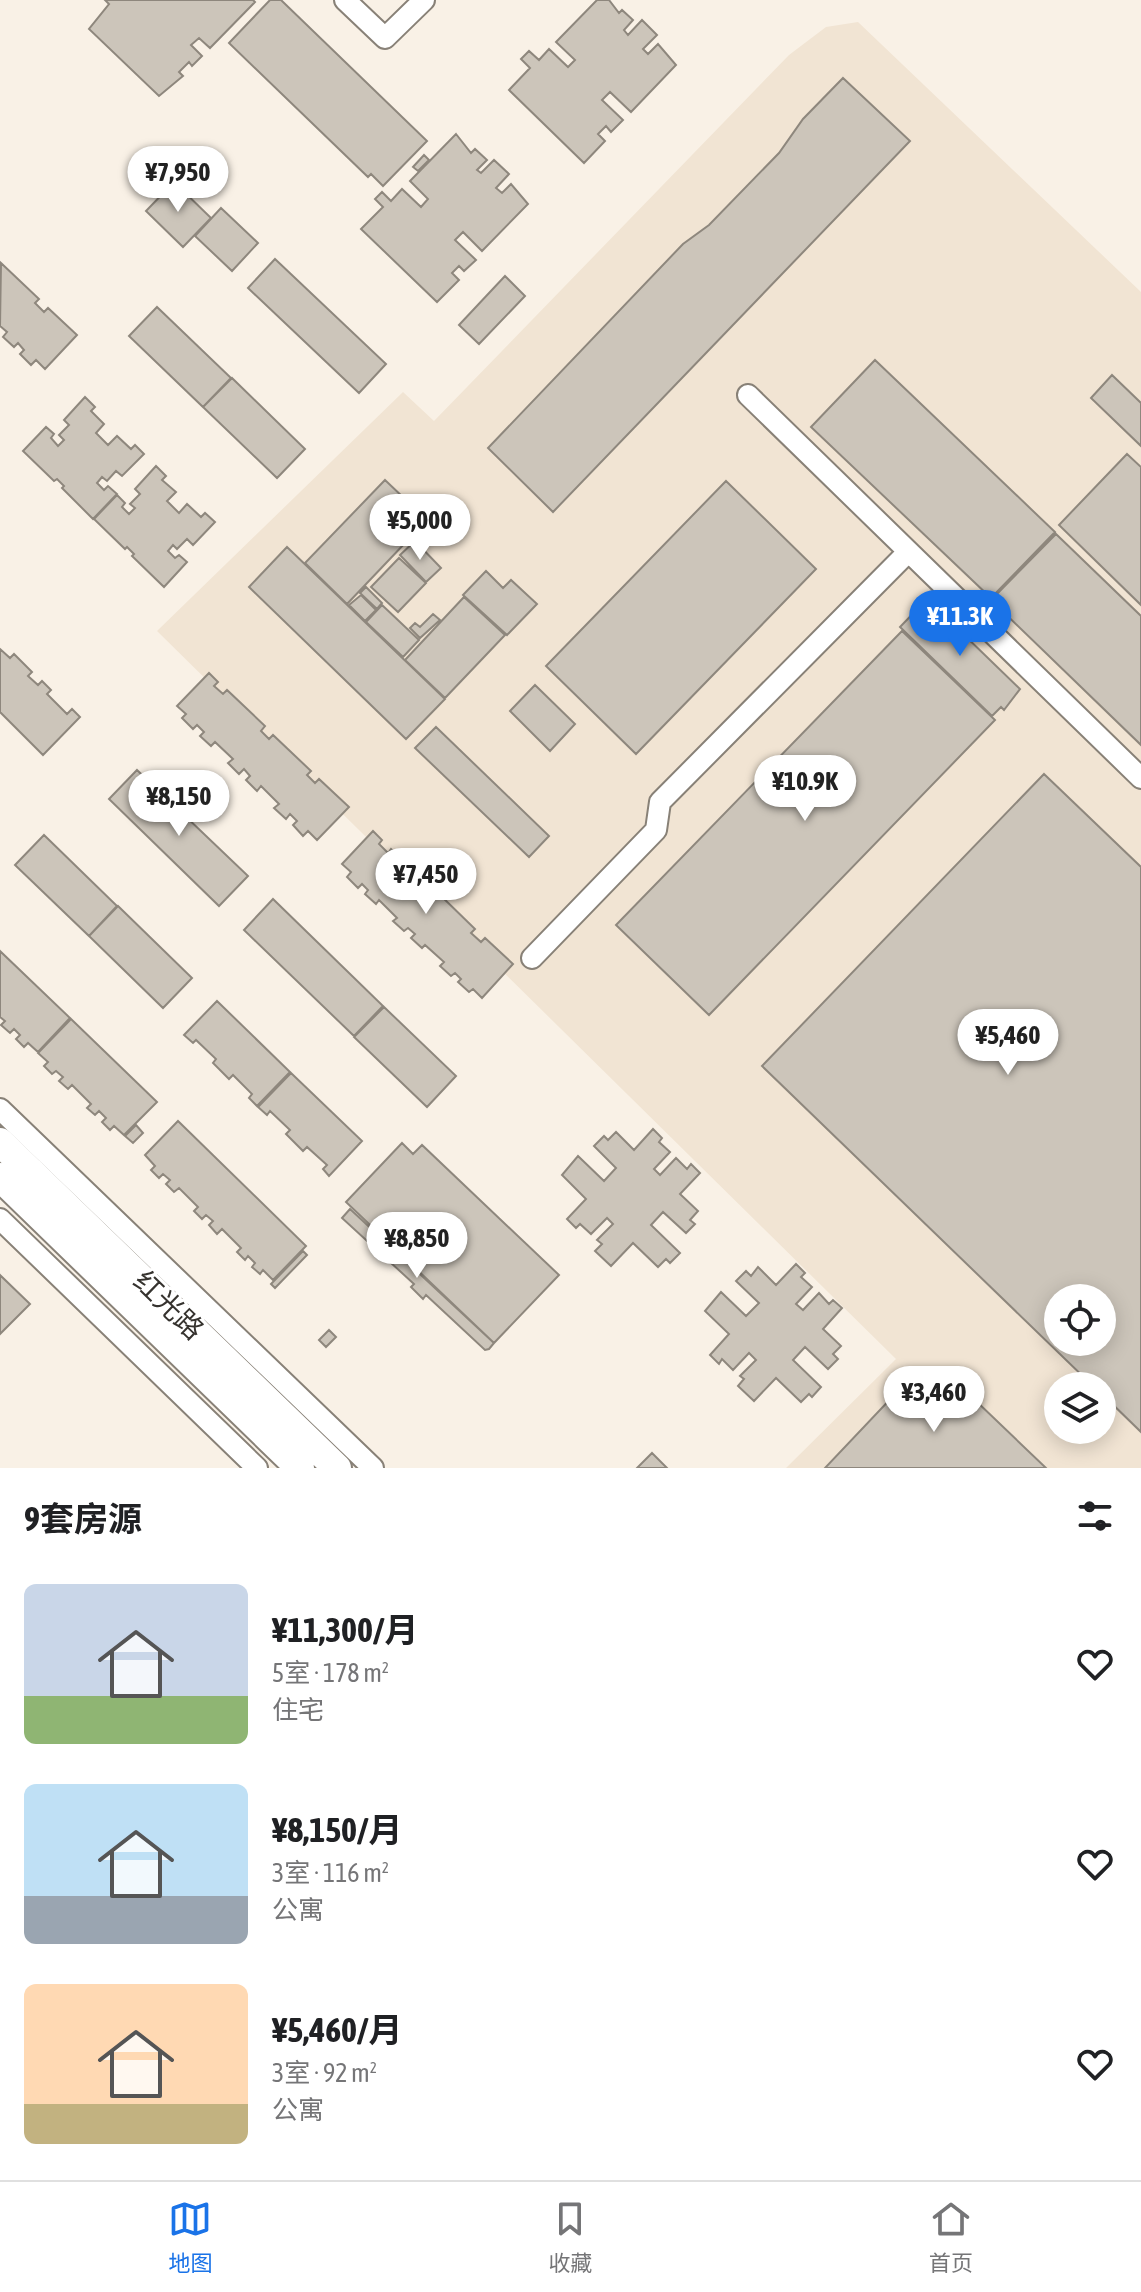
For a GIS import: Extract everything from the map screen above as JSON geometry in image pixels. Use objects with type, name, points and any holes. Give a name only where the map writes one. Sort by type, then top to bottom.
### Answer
[{"type":"main road","name":"红光路","points":[[0,1142],[337,1468]]},
{"type":"main road","name":"红光路","points":[[0,1177],[300,1468]]},
{"type":"street","points":[[345,0],[385,38],[424,0]]},
{"type":"street","points":[[748,395],[1141,778]]},
{"type":"street","points":[[532,958],[656,830],[660,802],[908,552]]},
{"type":"street","points":[[0,1109],[373,1468]]},
{"type":"street","points":[[0,1219],[257,1468]]},
{"type":"shaded area","points":[[858,22],[1141,292],[1141,1468],[786,1468],[896,1359],[157,631],[403,392],[434,421],[789,55],[826,27]]},
{"type":"building","points":[[105,0],[255,2],[210,48],[199,38],[191,45],[202,56],[192,66],[189,62],[179,72],[183,76],[159,96],[89,29],[109,4]]},
{"type":"building","points":[[270,0],[281,0],[427,141],[383,186],[371,174],[368,177],[229,43]]},
{"type":"building","points":[[597,0],[609,0],[619,13],[622,10],[633,20],[624,30],[628,35],[642,20],[657,35],[643,49],[648,54],[658,44],[676,65],[631,112],[610,92],[602,100],[623,120],[611,132],[606,126],[598,134],[605,141],[584,163],[509,90],[530,68],[521,59],[529,51],[539,60],[549,49],[568,67],[575,60],[556,42]]},
{"type":"building","points":[[843,78],[910,141],[553,512],[488,448],[683,244],[709,225],[779,153],[803,119]]},
{"type":"building","points":[[456,134],[471,153],[475,149],[487,160],[477,170],[481,173],[494,160],[509,174],[496,188],[502,193],[511,184],[528,204],[482,251],[463,232],[455,240],[476,260],[464,271],[459,266],[452,273],[459,280],[437,302],[361,229],[383,207],[375,199],[382,192],[391,201],[402,189],[421,207],[428,199],[410,181]]},
{"type":"building","points":[[424,155],[429,160],[418,171],[413,167]]},
{"type":"building","points":[[174,182],[211,218],[183,247],[146,211]]},
{"type":"building","points":[[221,208],[258,243],[232,271],[195,236]]},
{"type":"building","points":[[275,259],[386,364],[359,393],[248,288]]},
{"type":"building","points":[[1,263],[39,299],[35,303],[44,312],[48,308],[77,335],[45,369],[36,360],[31,365],[20,354],[24,350],[18,343],[14,347],[3,337],[7,332],[0,326]]},
{"type":"building","points":[[505,276],[525,296],[479,344],[459,325]]},
{"type":"building","points":[[157,307],[231,378],[203,407],[129,336]]},
{"type":"building","points":[[875,360],[1055,532],[991,598],[811,427]]},
{"type":"building","points":[[1112,375],[1141,403],[1141,446],[1091,398]]},
{"type":"building","points":[[232,378],[305,449],[277,478],[203,407]]},
{"type":"building","points":[[85,397],[95,407],[91,411],[104,424],[96,433],[108,445],[117,436],[131,449],[135,445],[144,454],[122,476],[116,471],[107,481],[102,477],[97,483],[104,490],[108,486],[117,494],[93,519],[57,479],[54,481],[23,451],[46,427],[54,434],[51,438],[58,446],[64,440],[59,435],[69,425],[64,420]]},
{"type":"building","points":[[1127,454],[1141,467],[1141,605],[1059,525]]},
{"type":"building","points":[[156,466],[166,476],[162,480],[176,492],[167,501],[179,513],[187,504],[201,517],[205,513],[215,522],[193,545],[187,539],[177,549],[173,545],[168,551],[175,558],[179,555],[187,562],[164,587],[132,556],[134,554],[127,547],[125,549],[94,519],[117,495],[125,503],[122,507],[129,514],[135,508],[130,504],[140,494],[135,489]]},
{"type":"building","points":[[385,480],[427,520],[347,604],[305,563]]},
{"type":"building","points":[[726,481],[816,569],[636,754],[546,666]]},
{"type":"building","points":[[1056,534],[1141,616],[1141,745],[991,600]]},
{"type":"building","points":[[415,541],[441,568],[426,582],[400,555]]},
{"type":"building","points":[[287,547],[445,699],[406,739],[249,587]]},
{"type":"building","points":[[399,558],[426,583],[398,612],[371,587]]},
{"type":"building","points":[[486,571],[503,588],[511,580],[537,604],[507,635],[463,595]]},
{"type":"building","points":[[366,587],[382,603],[377,609],[360,593]]},
{"type":"building","points":[[361,595],[376,610],[365,621],[349,605]]},
{"type":"building","points":[[464,597],[505,635],[445,698],[405,660]]},
{"type":"building","points":[[927,599],[1020,689],[1004,710],[1001,707],[992,716],[900,627]]},
{"type":"building","points":[[382,605],[419,640],[403,657],[366,622]]},
{"type":"building","points":[[433,614],[440,620],[420,638],[410,628],[415,623],[420,627]]},
{"type":"building","points":[[902,631],[995,720],[709,1015],[616,925]]},
{"type":"building","points":[[0,649],[10,658],[14,654],[32,672],[28,676],[38,685],[42,681],[51,690],[47,694],[67,714],[72,709],[80,717],[43,755],[0,712]]},
{"type":"building","points":[[209,673],[218,682],[214,686],[223,694],[227,690],[265,726],[261,731],[269,739],[273,735],[311,771],[307,775],[315,783],[319,779],[349,807],[317,840],[308,831],[303,836],[293,825],[297,821],[290,814],[286,819],[274,808],[279,804],[261,786],[257,791],[246,780],[250,776],[244,769],[239,774],[228,763],[233,759],[215,742],[211,746],[200,736],[204,732],[197,725],[193,729],[182,718],[186,714],[177,706]]},
{"type":"building","points":[[535,685],[575,724],[550,751],[510,711]]},
{"type":"building","points":[[436,727],[549,836],[529,857],[415,748]]},
{"type":"building","points":[[137,770],[248,876],[219,906],[109,799]]},
{"type":"building","points":[[1044,774],[1141,867],[1141,1432],[1116,1408],[1116,1372],[1079,1372],[1062,1356],[1116,1356],[1116,1284],[1044,1284],[1044,1339],[762,1066]]},
{"type":"building","points":[[373,831],[388,853],[391,849],[429,885],[425,888],[434,897],[438,893],[475,929],[471,933],[481,942],[485,938],[513,964],[482,998],[473,989],[469,992],[458,982],[461,979],[455,973],[451,976],[440,966],[444,962],[425,945],[422,948],[411,938],[415,934],[408,928],[404,931],[393,921],[397,918],[379,900],[376,904],[365,894],[368,890],[362,884],[358,888],[347,877],[351,872],[342,864]]},
{"type":"building","points":[[44,835],[117,906],[89,936],[15,865]]},
{"type":"building","points":[[273,899],[383,1006],[354,1036],[244,930]]},
{"type":"building","points":[[118,906],[192,978],[163,1008],[89,936]]},
{"type":"building","points":[[0,951],[70,1018],[38,1052],[28,1043],[24,1047],[16,1039],[20,1035],[14,1029],[10,1033],[1,1025],[5,1021],[0,1017]]},
{"type":"building","points":[[217,1001],[290,1072],[257,1106],[249,1098],[252,1094],[233,1075],[229,1079],[213,1063],[216,1059],[196,1040],[193,1043],[184,1035]]},
{"type":"building","points":[[384,1007],[456,1076],[427,1107],[354,1037]]},
{"type":"building","points":[[71,1019],[157,1102],[124,1135],[114,1126],[110,1130],[102,1122],[106,1118],[99,1111],[95,1115],[87,1108],[91,1104],[72,1085],[68,1089],[59,1081],[63,1077],[56,1071],[52,1074],[44,1066],[48,1062],[38,1053]]},
{"type":"building","points":[[291,1073],[362,1141],[329,1176],[323,1169],[327,1165],[307,1147],[303,1151],[286,1134],[290,1130],[270,1111],[267,1115],[258,1107]]},
{"type":"building","points":[[178,1121],[306,1246],[273,1280],[263,1270],[260,1274],[252,1267],[255,1263],[248,1256],[245,1260],[237,1252],[241,1248],[222,1229],[217,1234],[209,1225],[213,1221],[206,1215],[202,1219],[194,1211],[198,1207],[179,1188],[174,1192],[166,1184],[170,1180],[163,1174],[159,1178],[151,1170],[155,1166],[145,1155]]},
{"type":"building","points":[[136,1125],[143,1133],[133,1143],[125,1136]]},
{"type":"building","points":[[653,1129],[662,1138],[659,1142],[670,1152],[654,1169],[660,1175],[676,1158],[687,1169],[691,1164],[700,1173],[680,1194],[698,1211],[690,1220],[695,1224],[686,1233],[663,1212],[651,1225],[680,1253],[670,1263],[666,1259],[658,1267],[633,1243],[611,1266],[595,1251],[602,1244],[597,1240],[613,1224],[607,1218],[591,1234],[580,1224],[576,1228],[567,1219],[586,1199],[562,1175],[578,1156],[604,1181],[616,1168],[594,1146],[604,1136],[608,1140],[616,1132],[634,1150]]},
{"type":"building","points":[[402,1143],[413,1154],[422,1145],[559,1275],[494,1343],[346,1202]]},
{"type":"building","points":[[350,1209],[494,1343],[489,1349],[485,1350],[426,1295],[423,1299],[411,1287],[414,1284],[342,1218]]},
{"type":"building","points":[[303,1251],[307,1255],[275,1288],[271,1284]]},
{"type":"building","points":[[796,1264],[805,1273],[801,1277],[812,1287],[796,1304],[803,1310],[819,1293],[829,1304],[833,1300],[842,1308],[823,1329],[841,1346],[833,1354],[838,1359],[828,1369],[805,1347],[793,1360],[821,1387],[812,1397],[809,1394],[801,1402],[776,1378],[754,1401],[738,1386],[744,1379],[740,1376],[756,1360],[749,1353],[733,1370],[722,1359],[719,1364],[710,1355],[729,1334],[705,1311],[721,1292],[746,1316],[759,1303],[736,1281],[746,1271],[751,1276],[758,1267],[776,1285]]},
{"type":"building","points":[[0,1275],[30,1304],[0,1334]]},
{"type":"building","points":[[329,1330],[336,1337],[326,1347],[319,1340]]},
{"type":"building","points":[[915,1373],[938,1396],[953,1379],[1046,1468],[825,1468]]},
{"type":"building","points":[[652,1453],[667,1468],[637,1468]]}]
